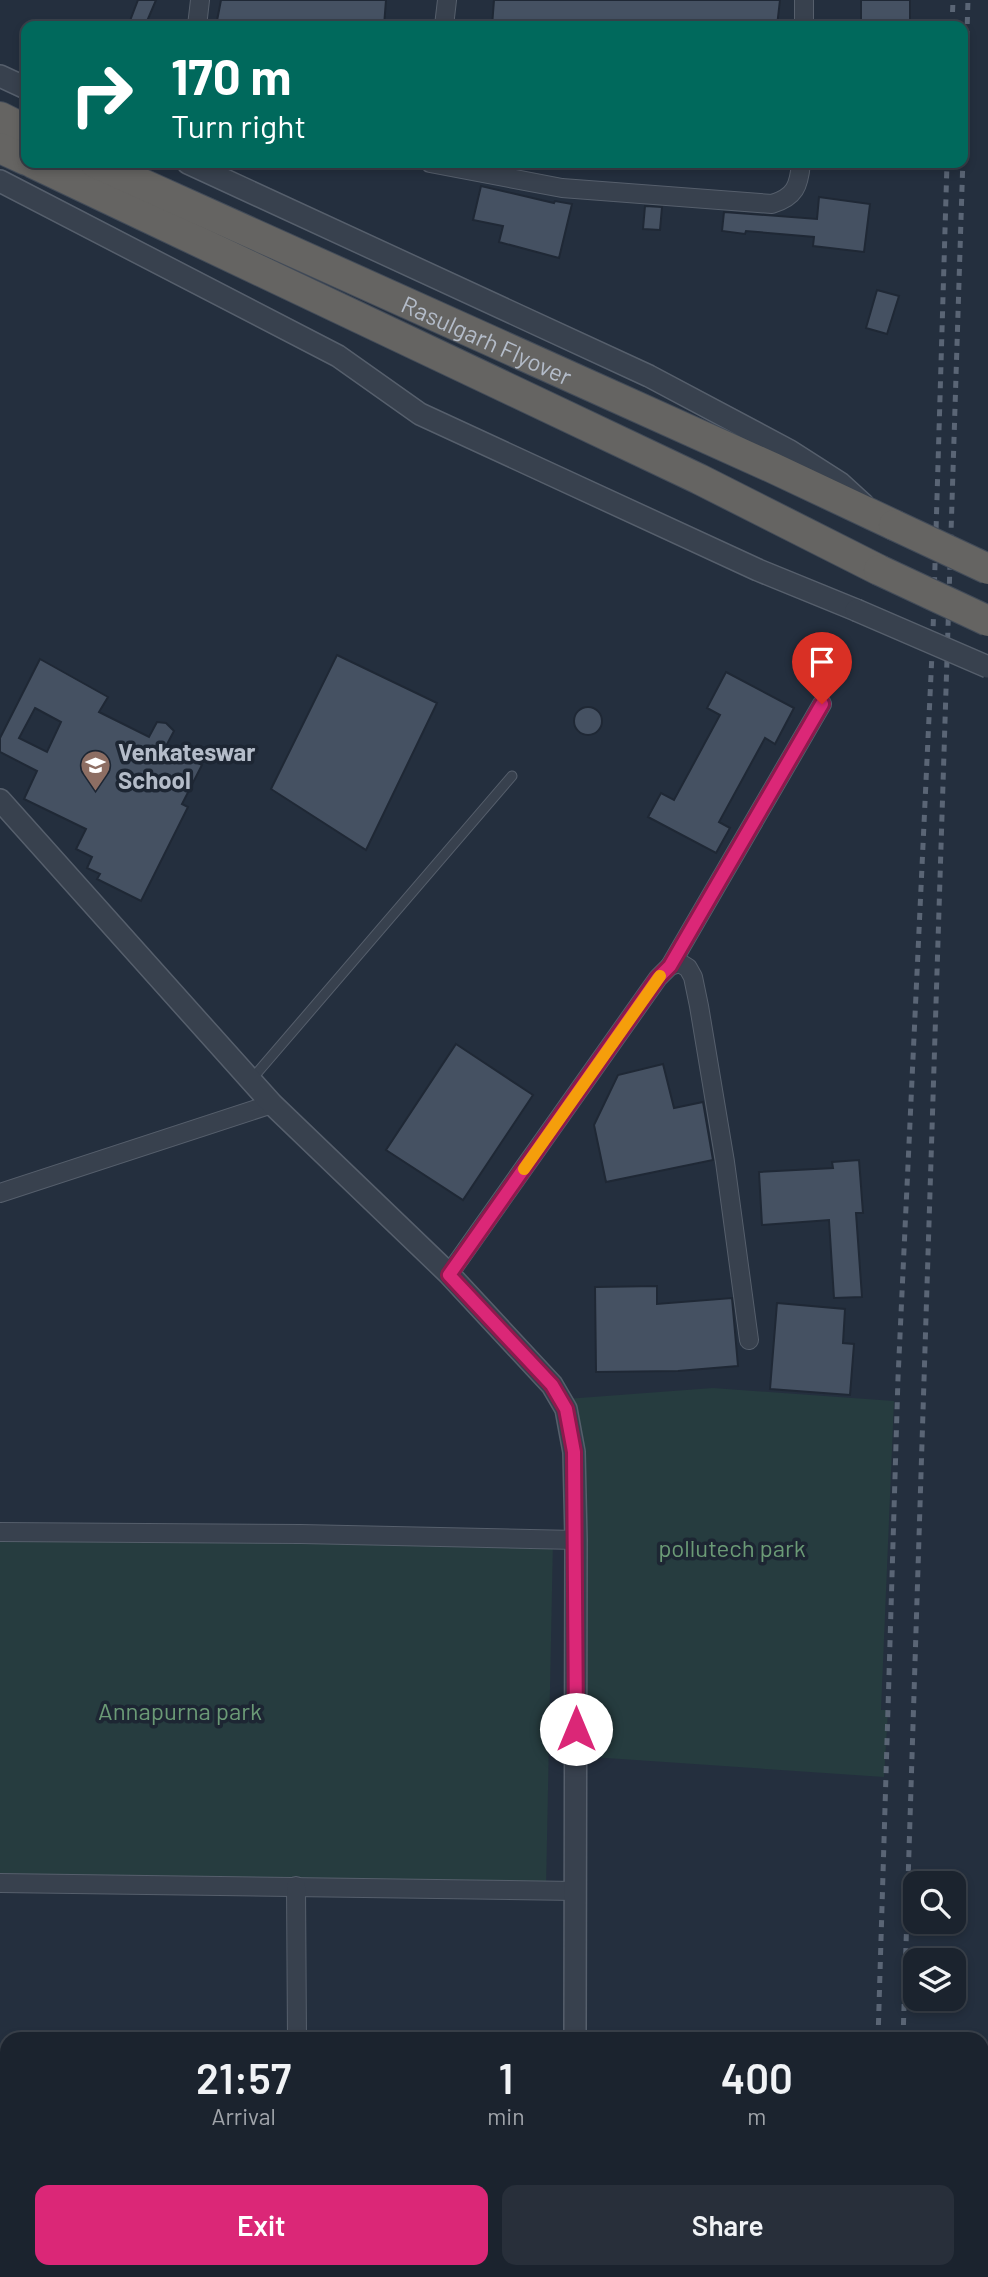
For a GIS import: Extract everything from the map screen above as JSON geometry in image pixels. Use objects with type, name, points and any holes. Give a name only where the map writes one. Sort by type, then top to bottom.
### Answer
[{"type":"highway","points":[[0,117],[21,128]]},
{"type":"highway","points":[[0,148],[21,158]]},
{"type":"highway","name":"Rasulgarh Flyover","points":[[44,168],[699,479],[879,570],[988,621]]},
{"type":"highway","name":"Rasulgarh Flyover","points":[[107,168],[773,468],[988,569]]},
{"type":"street","points":[[198,21],[200,0]]},
{"type":"street","points":[[444,21],[447,0]]},
{"type":"street","points":[[804,0],[804,21]]},
{"type":"street","points":[[0,76],[21,86]]},
{"type":"street","points":[[199,168],[649,376],[790,451],[840,483],[886,522]]},
{"type":"street","points":[[456,168],[562,188],[772,204],[784,200],[796,188],[800,168]]},
{"type":"street","points":[[0,181],[338,356],[420,414],[758,570],[988,667]]},
{"type":"street","points":[[449,1275],[658,978],[670,966],[822,704]]},
{"type":"street","points":[[0,800],[272,1104],[449,1275],[552,1385],[566,1409],[574,1452],[576,1540],[575,2032]]},
{"type":"street","points":[[670,966],[680,963],[688,968],[693,976],[725,1161],[750,1340]]},
{"type":"street","points":[[0,1194],[272,1104]]},
{"type":"street","points":[[0,1532],[301,1534],[576,1540]]},
{"type":"street","points":[[0,1883],[576,1891]]},
{"type":"street","points":[[296,1886],[297,2032]]},
{"type":"lane","points":[[251,1081],[512,776]]},
{"type":"green space","name":"pollutech park","points":[[713,1388],[894,1401],[881,1710],[888,1710],[884,1777],[577,1756],[566,1399]]},
{"type":"green space","name":"Annapurna park","points":[[0,1533],[553,1540],[546,1889],[0,1882]]},
{"type":"building","points":[[138,0],[156,0],[147,21],[130,21]]},
{"type":"building","points":[[221,0],[386,0],[384,21],[217,21]]},
{"type":"building","points":[[494,0],[780,0],[778,21],[492,21]]},
{"type":"building","points":[[861,0],[910,0],[910,21],[861,21]]},
{"type":"building","points":[[481,186],[554,203],[572,204],[559,258],[499,242],[503,226],[473,220]]},
{"type":"building","points":[[819,197],[870,204],[864,252],[813,246],[814,237],[722,231],[724,212],[817,219]]},
{"type":"building","points":[[645,206],[662,207],[660,230],[643,229]]},
{"type":"building","points":[[877,290],[899,296],[887,334],[866,328]]},
{"type":"building","points":[[337,655],[437,703],[366,850],[271,789]]},
{"type":"building","points":[[40,659],[108,697],[99,712],[149,737],[157,722],[166,723],[174,731],[166,746],[202,765],[182,804],[188,807],[141,901],[97,879],[100,874],[87,868],[92,857],[76,849],[86,829],[24,799],[37,771],[0,752],[0,738]],"holes":[[[35,708],[61,722],[47,752],[19,738]]]},
{"type":"building","points":[[726,672],[794,708],[775,744],[765,738],[719,822],[730,828],[716,853],[648,817],[661,793],[674,800],[720,715],[707,708]]},
{"type":"building","points":[[588,707],[598,711],[602,721],[598,731],[588,735],[578,731],[574,721],[578,711]]},
{"type":"building","points":[[456,1044],[533,1095],[463,1200],[386,1150]]},
{"type":"building","points":[[663,1064],[674,1108],[703,1102],[713,1160],[606,1182],[594,1125],[618,1075]]},
{"type":"building","points":[[859,1160],[863,1213],[856,1213],[862,1297],[834,1298],[829,1220],[762,1225],[759,1172],[833,1168],[832,1162]]},
{"type":"building","points":[[657,1286],[657,1304],[732,1298],[738,1366],[678,1371],[596,1372],[595,1287]]},
{"type":"building","points":[[777,1303],[845,1309],[843,1343],[854,1344],[850,1395],[770,1389]]},
{"type":"railway","points":[[952,21],[953,0]]},
{"type":"railway","points":[[967,21],[968,0]]},
{"type":"railway","points":[[878,2032],[898,1378],[933,632],[947,168]]},
{"type":"railway","points":[[903,2032],[963,168]]},
{"type":"slow traffic","points":[[524,1169],[660,976]]},
{"type":"place","name":"Venkateswar School","points":[[95,792]]},
{"type":"route","points":[[576,1729],[574,1452],[566,1409],[552,1385],[449,1275],[658,978],[670,966],[822,704]]}]
